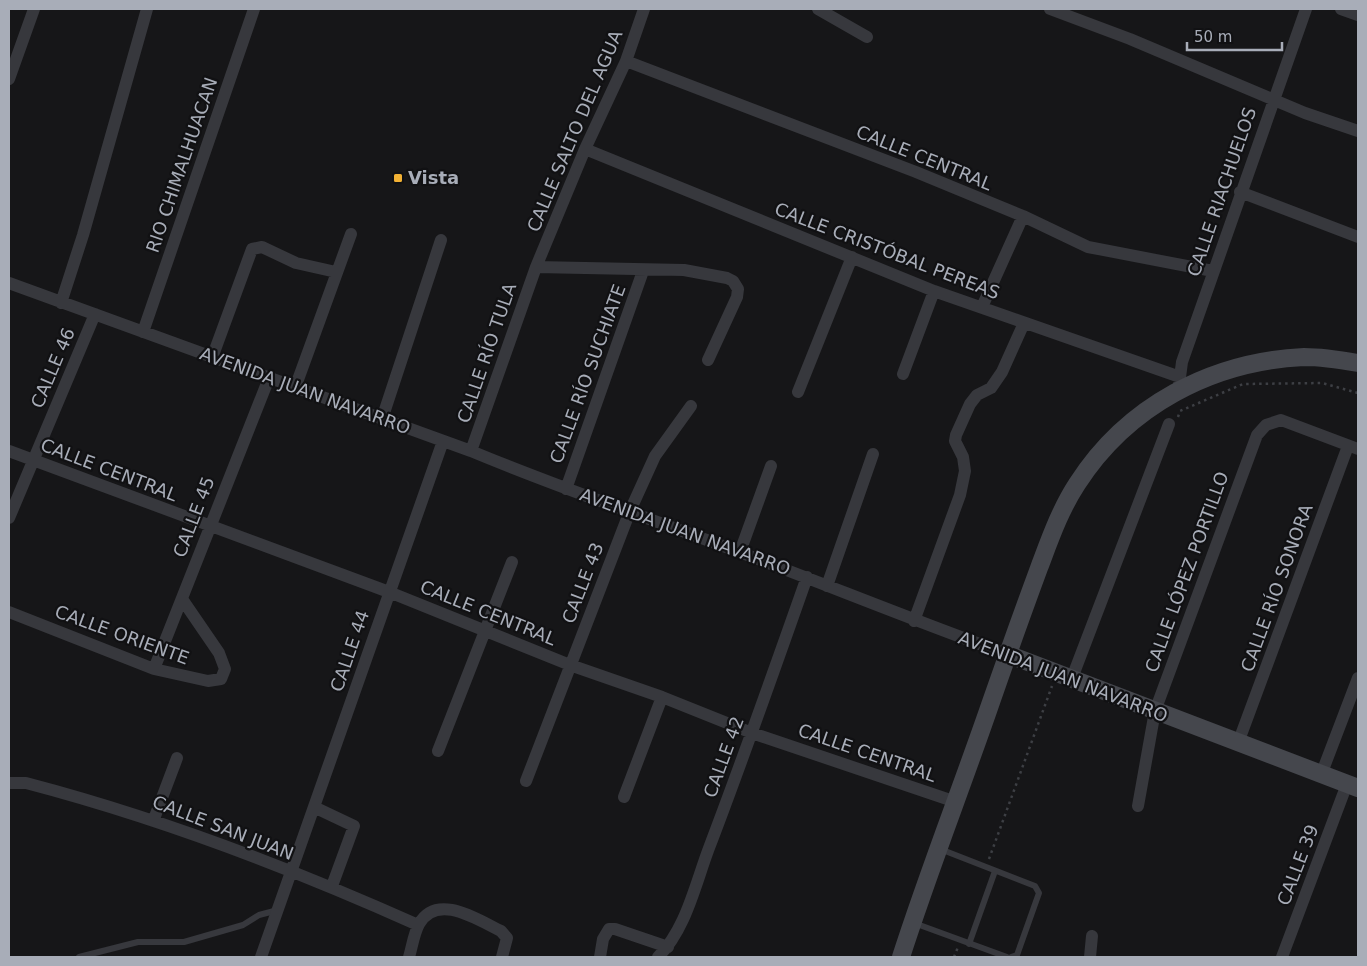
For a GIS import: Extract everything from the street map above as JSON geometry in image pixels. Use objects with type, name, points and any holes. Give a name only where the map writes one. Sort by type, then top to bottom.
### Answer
[{"type":"main road","points":[[901,957],[1007,654],[1056,522],[1077,484],[1106,447],[1140,415],[1179,383],[1201,379],[1254,363],[1307,357],[1358,363]]},
{"type":"main road","name":"AVENIDA JUAN NAVARRO","points":[[1007,654],[1075,678],[1154,711],[1353,786]]},
{"type":"street","points":[[9,79],[34,9]]},
{"type":"street","points":[[61,303],[83,235],[148,9]]},
{"type":"street","name":"RIO CHIMALHUACAN","points":[[143,332],[254,9]]},
{"type":"street","name":"CALLE SALTO DEL AGUA","points":[[536,267],[626,61],[644,9]]},
{"type":"street","points":[[1050,9],[1273,99],[1358,131]]},
{"type":"street","name":"CALLE RIACHUELOS","points":[[1179,383],[1182,362],[1199,318],[1240,192],[1306,9]]},
{"type":"street","points":[[1341,9],[1358,15]]},
{"type":"street","points":[[822,10],[867,37]]},
{"type":"street","name":"CALLE CENTRAL","points":[[626,61],[738,102],[1023,216],[1088,247],[1213,271]]},
{"type":"street","name":"CALLE CRISTÓBAL PEREAS","points":[[586,149],[934,291],[1024,323],[1179,383]]},
{"type":"street","points":[[1240,192],[1358,237]]},
{"type":"street","points":[[982,308],[1023,216]]},
{"type":"street","points":[[295,388],[351,234]]},
{"type":"street","points":[[382,419],[441,240]]},
{"type":"street","points":[[212,358],[252,249],[262,247],[296,263],[336,272]]},
{"type":"street","points":[[798,392],[852,257]]},
{"type":"street","points":[[536,267],[643,271],[684,270],[727,278],[736,284],[738,289],[737,297],[708,360]]},
{"type":"street","name":"CALLE RÍO TULA","points":[[471,451],[536,267]]},
{"type":"street","name":"CALLE RÍO SUCHIATE","points":[[566,489],[643,271]]},
{"type":"street","name":"AVENIDA JUAN NAVARRO","points":[[9,283],[471,451],[566,489],[740,552],[914,621],[1007,654]]},
{"type":"street","points":[[904,374],[934,291]]},
{"type":"street","name":"CALLE 46","points":[[9,518],[95,314]]},
{"type":"street","points":[[914,621],[960,495],[965,476],[963,457],[955,441],[956,435],[970,404],[977,395],[991,388],[1002,372],[1024,323]]},
{"type":"street","name":"CALLE 45","points":[[154,669],[269,378]]},
{"type":"street","name":"CALLE 43","points":[[526,781],[630,511],[655,456],[691,406]]},
{"type":"street","name":"CALLE LÓPEZ PORTILLO","points":[[1138,806],[1154,711],[1252,444],[1266,425],[1281,420],[1353,447]]},
{"type":"street","points":[[1075,678],[1173,422]]},
{"type":"street","name":"CALLE 44","points":[[262,957],[316,808],[389,592],[443,441]]},
{"type":"street","name":"CALLE RÍO SONORA","points":[[1238,743],[1353,447]]},
{"type":"street","name":"CALLE CENTRAL","points":[[9,451],[389,592],[570,665],[662,697],[752,733],[956,802]]},
{"type":"street","points":[[827,586],[873,454]]},
{"type":"street","points":[[740,552],[771,466]]},
{"type":"street","points":[[438,750],[512,562]]},
{"type":"street","name":"CALLE 42","points":[[658,957],[668,947],[683,916],[752,733],[807,578]]},
{"type":"street","name":"CALLE ORIENTE","points":[[9,612],[154,669],[208,681],[221,679],[226,668],[219,653],[182,600]]},
{"type":"street","points":[[1321,775],[1358,678]]},
{"type":"street","points":[[624,797],[662,697]]},
{"type":"street","points":[[154,820],[177,758]]},
{"type":"street","name":"CALLE SAN JUAN","points":[[9,783],[26,783],[154,820],[292,873],[332,886],[418,925]]},
{"type":"street","name":"CALLE 39","points":[[1282,957],[1353,786]]},
{"type":"street","points":[[316,808],[354,826],[332,886]]},
{"type":"street","points":[[410,957],[418,925],[432,910],[448,908],[501,931],[507,938],[503,955]]},
{"type":"street","points":[[600,955],[606,933],[609,929],[615,929],[668,947]]},
{"type":"street","points":[[1090,957],[1092,936]]},
{"type":"lane","points":[[940,849],[1035,886],[1039,893],[1017,954],[1010,957]]},
{"type":"lane","points":[[969,944],[995,871]]},
{"type":"lane","points":[[79,957],[138,942],[184,942],[243,924],[267,912],[279,910]]},
{"type":"lane","points":[[912,923],[1006,957]]},
{"type":"path","points":[[1173,422],[1180,410],[1243,384],[1322,383],[1358,393]]},
{"type":"path","points":[[986,867],[1052,685],[1075,678]]},
{"type":"path","points":[[954,957],[960,941]]},
{"type":"place","name":"Vista","points":[[398,178]]}]
